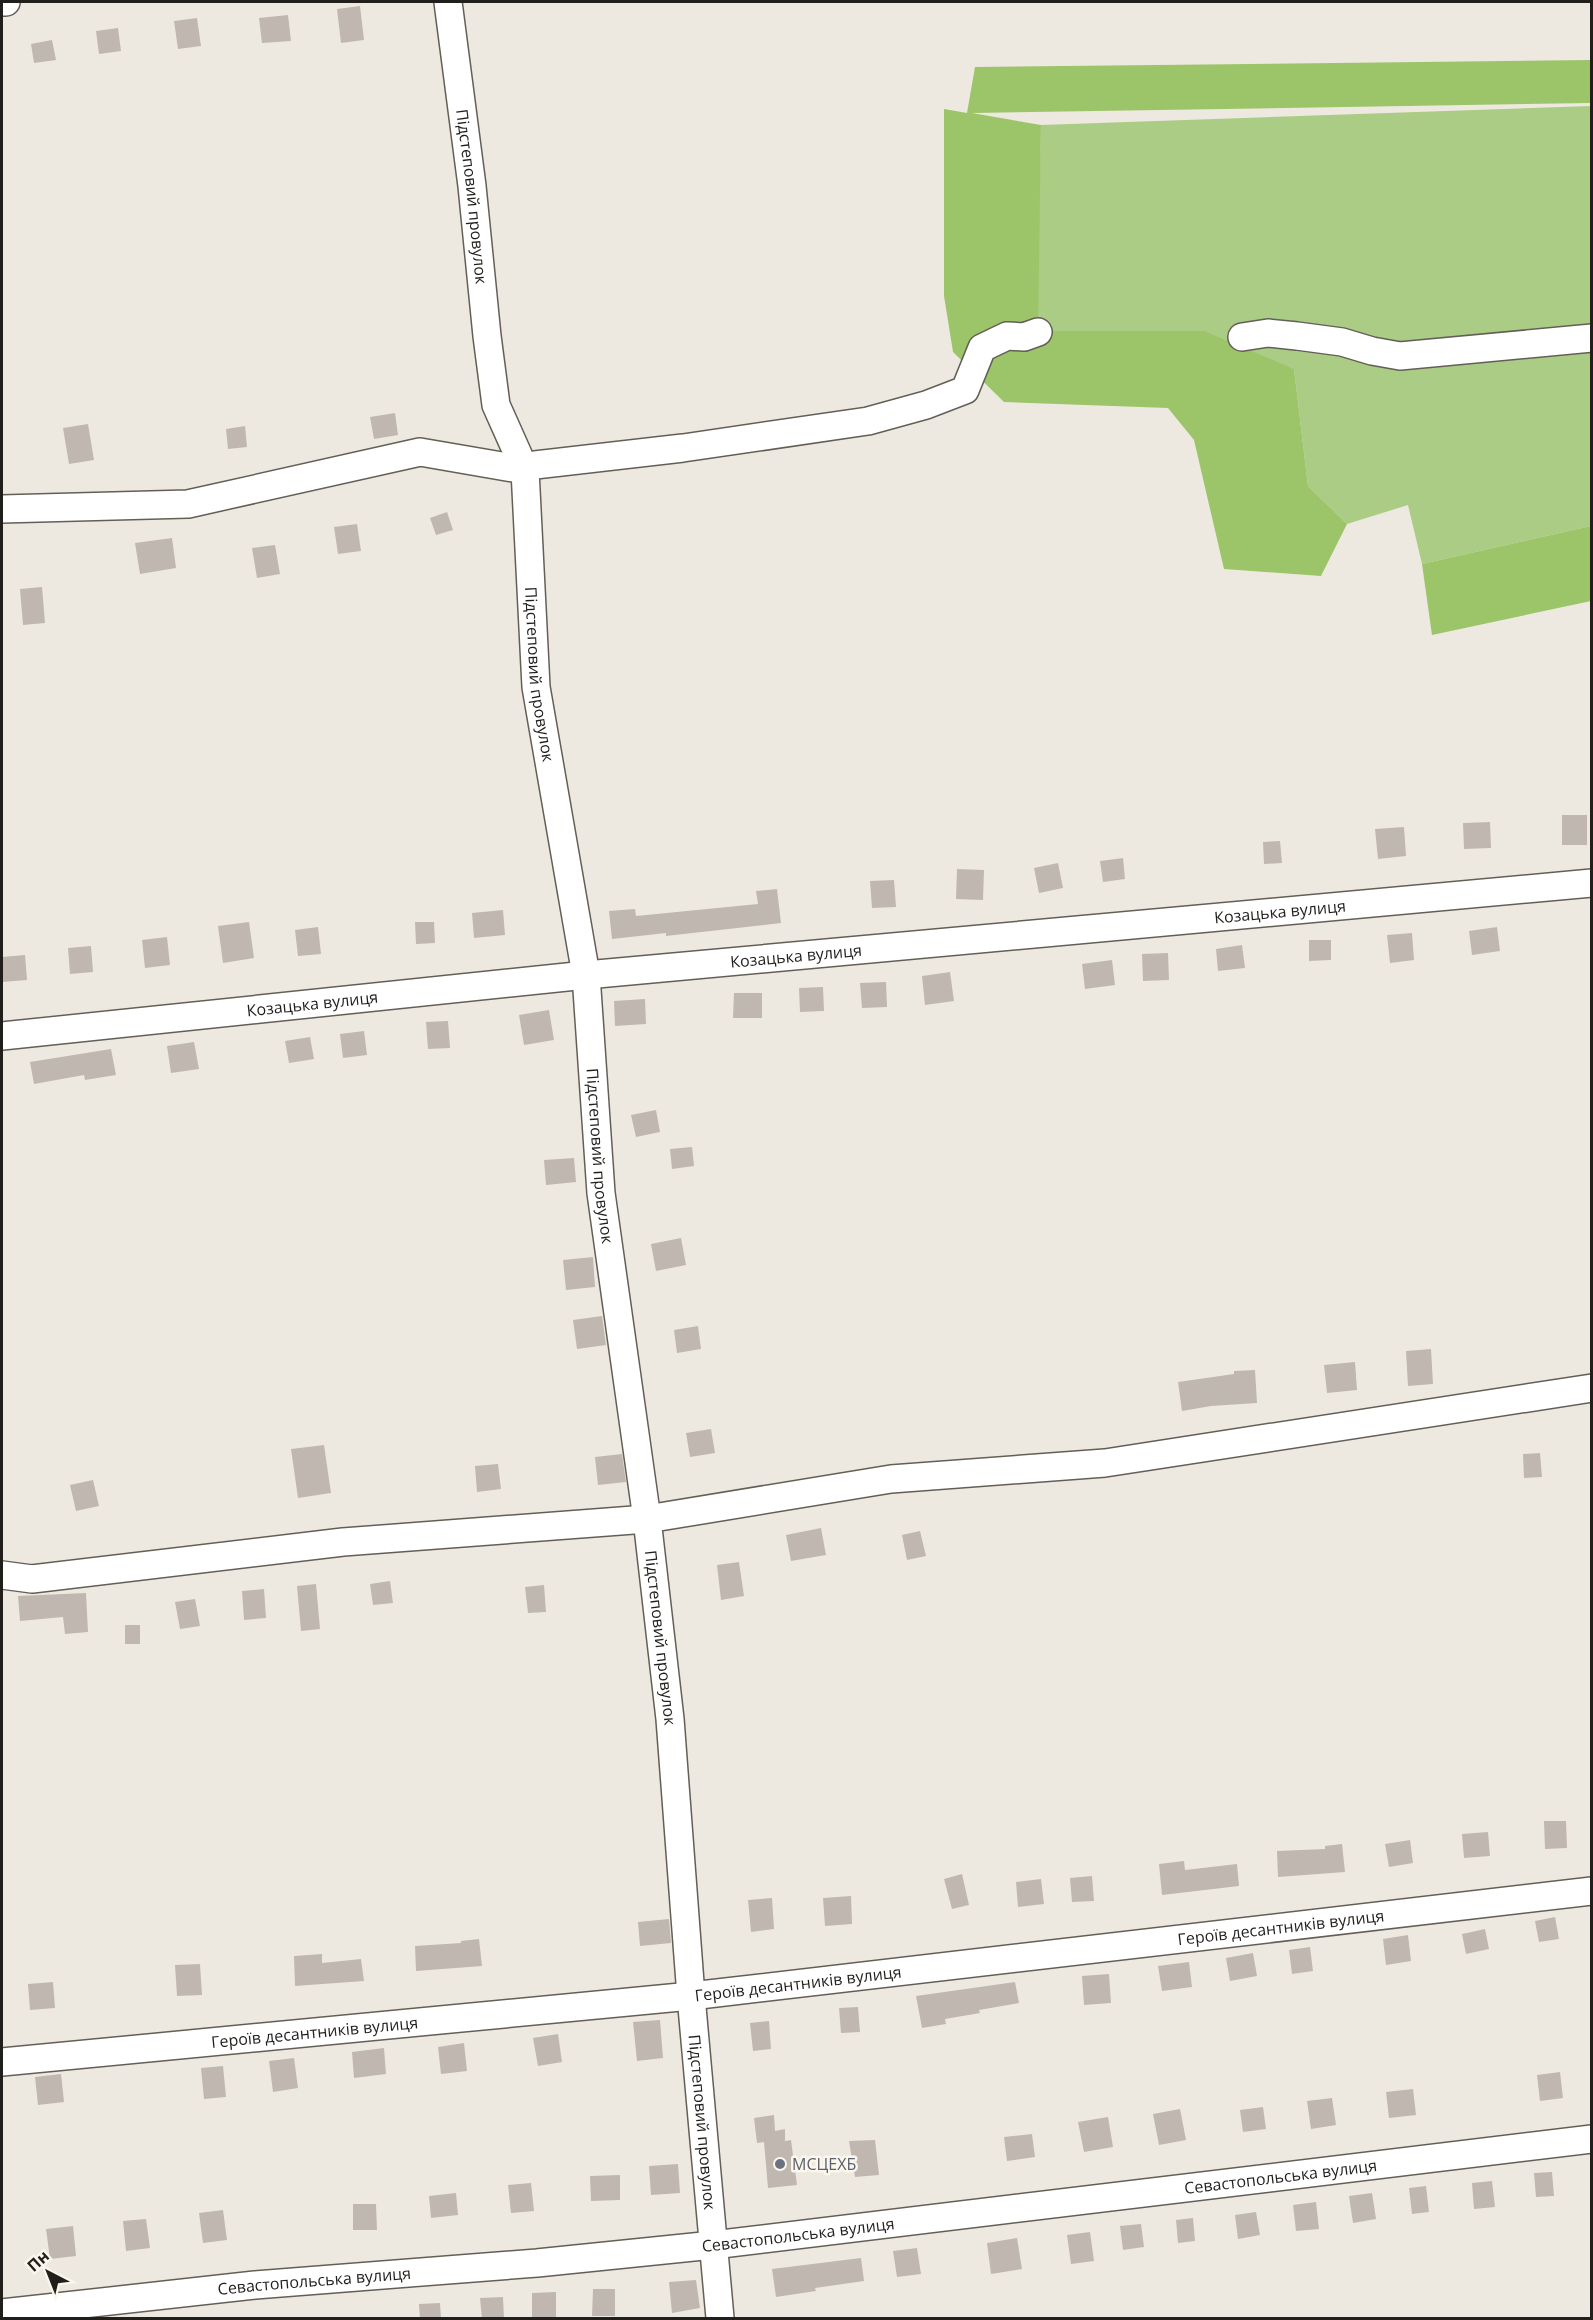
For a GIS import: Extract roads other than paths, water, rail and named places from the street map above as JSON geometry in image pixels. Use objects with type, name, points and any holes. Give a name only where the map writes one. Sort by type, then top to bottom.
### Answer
[{"type":"street","name":"Підстеповий провулок","points":[[448,2],[472,186],[496,405],[525,470],[536,687],[586,975],[601,1192],[647,1519],[670,1719],[691,1996],[720,2319]]},
{"type":"street","points":[[2,509],[188,504],[420,453],[525,470],[535,465],[867,421],[926,405],[965,390],[982,348],[1006,336],[1024,337],[1038,332]]},
{"type":"street","points":[[1242,337],[1268,333],[1297,336],[1342,342],[1400,356],[1592,338]]},
{"type":"street","name":"Козацька вулиця","points":[[2,1036],[586,975],[1592,883]]},
{"type":"street","points":[[2,1575],[32,1579],[343,1542],[647,1519],[891,1479],[1105,1463],[1592,1388]]},
{"type":"street","name":"Героїв десантників вулиця","points":[[2,2062],[691,1996],[1592,1891]]},
{"type":"street","name":"Севастопольська вулиця","points":[[2,2313],[255,2284],[525,2264],[713,2245],[1592,2139]]},
{"type":"place","name":"МСЦЕХБ","points":[[780,2164]]}]
